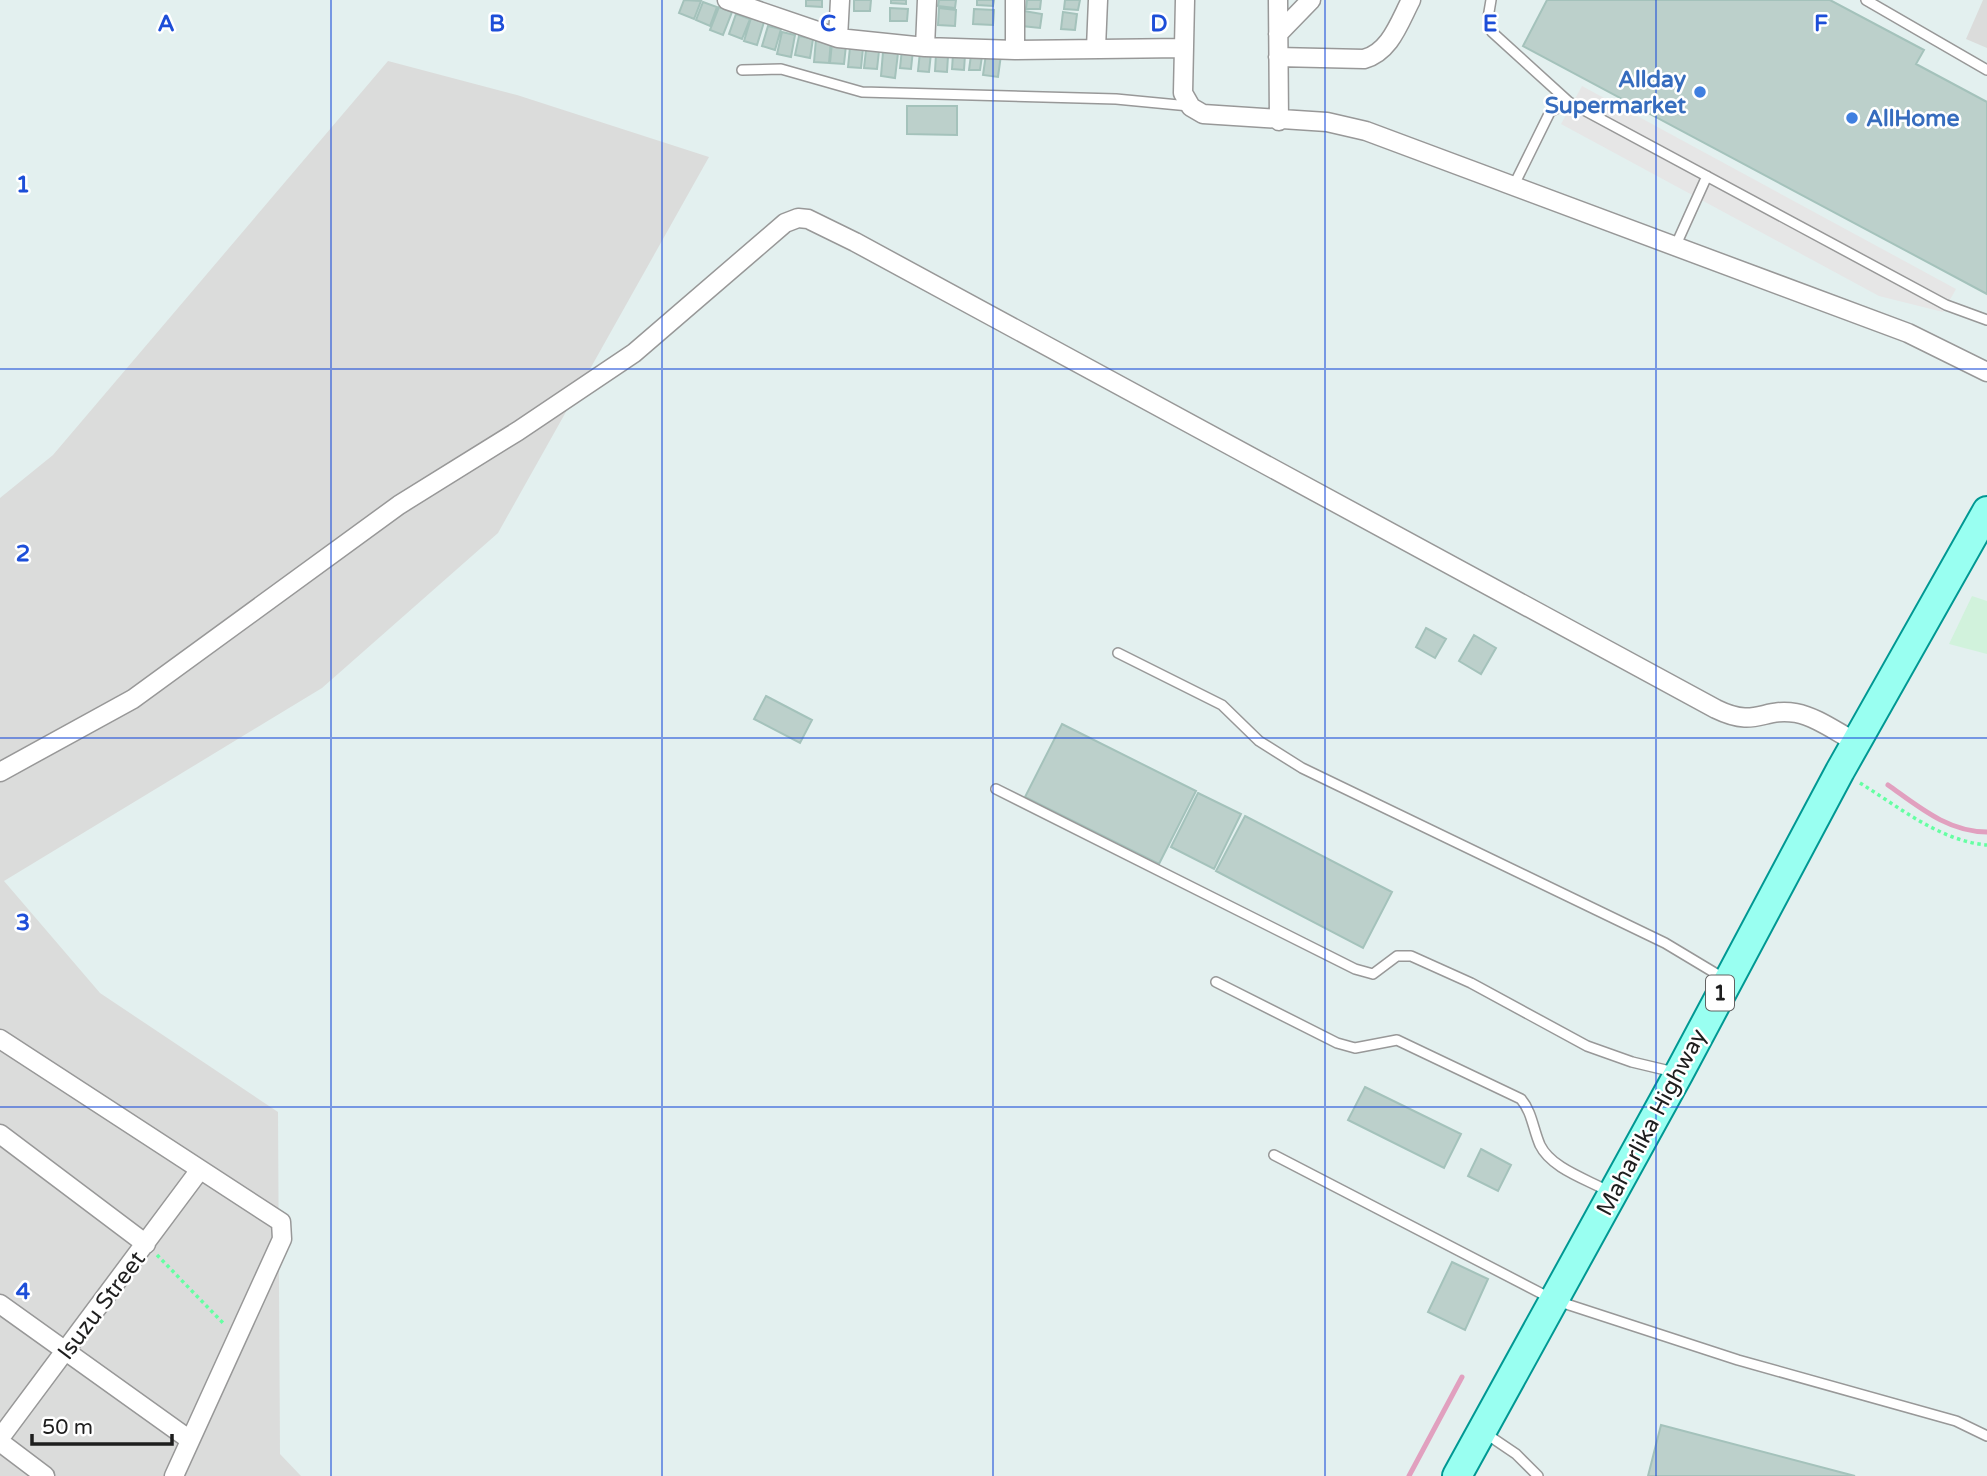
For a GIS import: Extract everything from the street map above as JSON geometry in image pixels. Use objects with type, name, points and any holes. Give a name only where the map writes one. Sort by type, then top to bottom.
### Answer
[{"type":"main road","name":"Maharlika Highway","points":[[1457,1476],[1679,1073],[1840,771],[1987,511]]},
{"type":"street","points":[[727,0],[752,5],[838,38],[925,47],[1015,50],[1183,48]]},
{"type":"street","points":[[838,38],[840,0]]},
{"type":"street","points":[[925,47],[927,0]]},
{"type":"street","points":[[1015,0],[1015,50]]},
{"type":"street","points":[[1096,48],[1098,0]]},
{"type":"street","points":[[1185,0],[1183,93],[1191,107],[1213,116],[1327,122],[1366,131],[1908,333],[1987,372]]},
{"type":"street","points":[[1278,0],[1279,121]]},
{"type":"street","points":[[1278,34],[1311,0]]},
{"type":"street","points":[[1278,57],[1363,60],[1375,57],[1392,38],[1411,0]]},
{"type":"street","points":[[0,772],[133,699],[399,505],[517,432],[634,352],[747,254],[785,223],[798,218],[808,219],[855,242],[1716,709],[1742,719],[1785,713],[1800,714],[1856,742]]},
{"type":"street","points":[[0,1039],[199,1171],[272,1213],[282,1226],[282,1239],[174,1476]]},
{"type":"street","points":[[0,1134],[146,1244]]},
{"type":"street","name":"Isuzu Street","points":[[0,1440],[199,1171]]},
{"type":"street","points":[[0,1304],[190,1440]]},
{"type":"street","points":[[0,1440],[45,1476]]},
{"type":"lane","points":[[1491,0],[1488,18],[1492,32],[1569,102],[1945,304],[1987,320]]},
{"type":"lane","points":[[1866,0],[1987,71]]},
{"type":"lane","points":[[742,70],[781,69],[862,92],[1116,99],[1191,107]]},
{"type":"lane","points":[[1514,185],[1549,112],[1569,102]]},
{"type":"lane","points":[[1675,247],[1707,176]]},
{"type":"lane","points":[[1118,653],[1222,705],[1259,741],[1303,768],[1665,943],[1727,980]]},
{"type":"lane","points":[[996,789],[1355,969],[1373,974],[1397,956],[1411,956],[1471,983],[1587,1046],[1632,1062],[1679,1073]]},
{"type":"lane","points":[[1216,982],[1337,1043],[1355,1048],[1397,1040],[1521,1099],[1528,1108],[1539,1143],[1549,1159],[1613,1193]]},
{"type":"lane","points":[[1274,1155],[1554,1300],[1738,1360],[1956,1421],[1987,1436]]},
{"type":"lane","points":[[1482,1431],[1516,1454],[1538,1476]]},
{"type":"path","points":[[1840,771],[1940,832],[1963,843],[1987,845]]},
{"type":"path","points":[[146,1244],[236,1336]]},
{"type":"shaded area","points":[[1983,0],[1987,0],[1987,48],[1966,39]]},
{"type":"shaded area","points":[[388,61],[517,95],[709,157],[498,533],[322,688],[4,881],[100,993],[278,1112],[280,1454],[301,1476],[0,1476],[0,498],[53,455]]},
{"type":"shaded area","points":[[1582,86],[1956,289],[1943,312],[1879,296],[1561,124]]},
{"type":"shaded area","points":[[1972,596],[1987,601],[1987,654],[1949,644]]},
{"type":"building","points":[[684,0],[701,1],[694,19],[679,13]]},
{"type":"building","points":[[806,0],[822,0],[822,7],[806,6]]},
{"type":"building","points":[[854,0],[871,0],[870,11],[854,11]]},
{"type":"building","points":[[891,0],[906,0],[906,4],[891,3]]},
{"type":"building","points":[[939,0],[956,0],[955,8],[938,6]]},
{"type":"building","points":[[977,0],[994,0],[993,6],[977,5]]},
{"type":"building","points":[[1027,0],[1041,0],[1040,9],[1026,9]]},
{"type":"building","points":[[1065,0],[1080,0],[1078,10],[1064,9]]},
{"type":"building","points":[[1547,0],[1830,0],[1924,50],[1916,64],[1987,102],[1987,294],[1523,46]]},
{"type":"building","points":[[703,2],[717,7],[710,26],[696,20]]},
{"type":"building","points":[[719,7],[732,12],[723,35],[710,30]]},
{"type":"building","points":[[890,8],[908,9],[907,21],[890,21]]},
{"type":"building","points":[[939,8],[956,10],[955,26],[938,25]]},
{"type":"building","points":[[974,9],[994,10],[993,25],[973,24]]},
{"type":"building","points":[[1024,11],[1042,14],[1040,28],[1022,26]]},
{"type":"building","points":[[1063,12],[1077,14],[1075,30],[1061,29]]},
{"type":"building","points":[[736,14],[750,19],[742,39],[729,34]]},
{"type":"building","points":[[751,18],[764,22],[757,45],[744,41]]},
{"type":"building","points":[[768,26],[781,29],[775,50],[762,46]]},
{"type":"building","points":[[782,32],[795,35],[791,57],[777,54]]},
{"type":"building","points":[[799,36],[813,39],[810,58],[795,55]]},
{"type":"building","points":[[816,39],[831,40],[829,63],[814,62]]},
{"type":"building","points":[[832,43],[846,45],[844,64],[830,63]]},
{"type":"building","points":[[850,47],[863,48],[861,68],[848,67]]},
{"type":"building","points":[[902,49],[913,50],[911,69],[900,68]]},
{"type":"building","points":[[866,50],[879,51],[877,69],[864,68]]},
{"type":"building","points":[[883,52],[898,53],[895,78],[881,76]]},
{"type":"building","points":[[920,52],[931,53],[929,72],[918,71]]},
{"type":"building","points":[[936,54],[948,56],[947,72],[935,71]]},
{"type":"building","points":[[953,54],[965,55],[964,70],[952,69]]},
{"type":"building","points":[[986,54],[1001,55],[998,77],[983,75]]},
{"type":"building","points":[[971,55],[982,56],[980,70],[969,70]]},
{"type":"building","points":[[907,106],[957,106],[957,135],[907,134]]},
{"type":"building","points":[[1426,628],[1446,639],[1435,658],[1416,647]]},
{"type":"building","points":[[1474,635],[1496,648],[1481,674],[1459,661]]},
{"type":"building","points":[[766,696],[812,720],[800,743],[754,719]]},
{"type":"building","points":[[1062,724],[1196,791],[1159,864],[1025,797]]},
{"type":"building","points":[[1198,793],[1241,814],[1214,869],[1171,847]]},
{"type":"building","points":[[1245,816],[1392,892],[1363,948],[1216,871]]},
{"type":"building","points":[[1365,1087],[1461,1134],[1444,1168],[1348,1120]]},
{"type":"building","points":[[1481,1149],[1511,1165],[1498,1191],[1468,1176]]},
{"type":"building","points":[[1452,1262],[1488,1279],[1465,1330],[1428,1312]]},
{"type":"building","points":[[1661,1425],[1855,1476],[1648,1476]]},
{"type":"waterway","points":[[1888,785],[1947,823],[1959,828],[1987,832]]},
{"type":"waterway","points":[[1409,1476],[1462,1377]]},
{"type":"place","name":"Allday Supermarket","points":[[1700,92]]},
{"type":"place","name":"AllHome","points":[[1852,118]]}]
